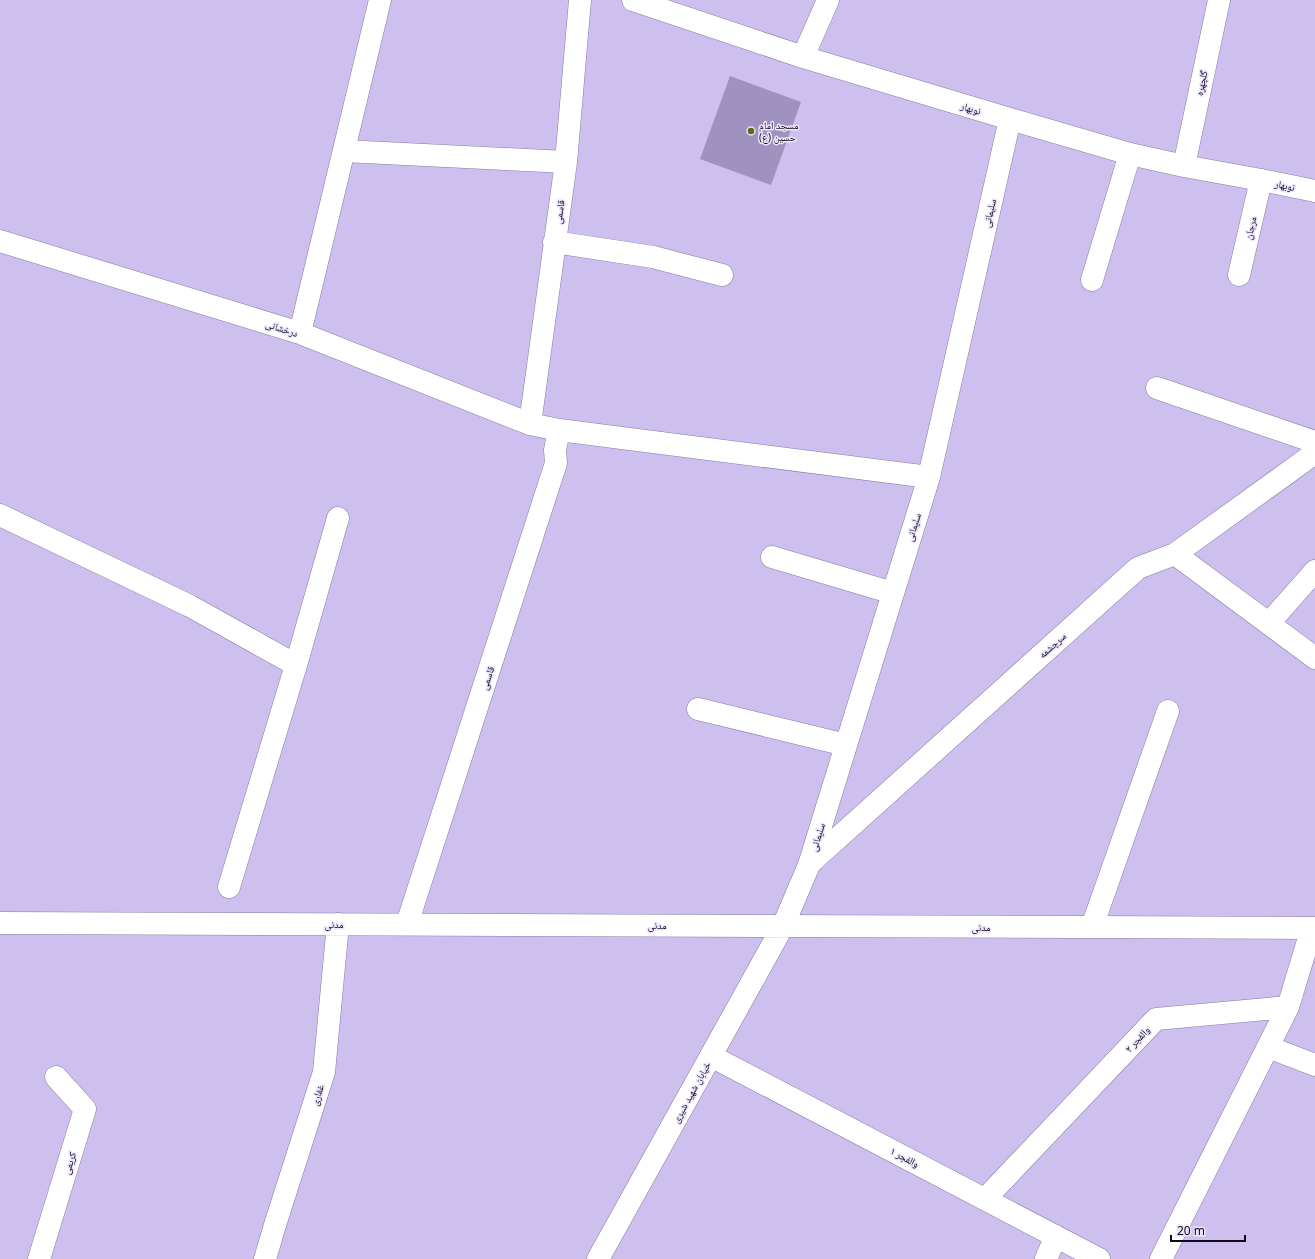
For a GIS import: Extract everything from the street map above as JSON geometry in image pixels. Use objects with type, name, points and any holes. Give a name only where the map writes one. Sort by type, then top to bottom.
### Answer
[{"type":"street","points":[[300,333],[380,0]]},
{"type":"street","name":"قاسمی","points":[[530,424],[566,162],[580,0]]},
{"type":"street","name":"نوبهار","points":[[633,0],[803,57],[1010,120],[1130,154],[1315,192]]},
{"type":"street","points":[[803,57],[828,0]]},
{"type":"street","name":"گلچهره","points":[[1184,166],[1219,0]]},
{"type":"street","name":"سلیمانی","points":[[783,926],[809,865],[929,477],[1010,120]]},
{"type":"street","points":[[344,151],[566,162]]},
{"type":"street","points":[[1092,280],[1130,154]]},
{"type":"street","name":"مرجان","points":[[1239,275],[1261,180]]},
{"type":"street","name":"درخشانی","points":[[0,241],[300,333],[530,424],[559,430],[929,477]]},
{"type":"street","points":[[554,242],[653,257],[722,275]]},
{"type":"street","points":[[1157,388],[1315,442]]},
{"type":"street","name":"قاسمی","points":[[407,924],[556,463],[555,450],[559,430]]},
{"type":"street","name":"سرچشمه","points":[[809,865],[1138,568],[1175,554],[1315,453]]},
{"type":"street","points":[[0,515],[190,606],[296,665]]},
{"type":"street","points":[[229,887],[296,665],[338,518]]},
{"type":"street","points":[[1175,554],[1315,658]]},
{"type":"street","points":[[772,557],[893,594]]},
{"type":"street","points":[[1269,623],[1315,571]]},
{"type":"street","points":[[698,709],[846,745]]},
{"type":"street","points":[[1092,927],[1168,710]]},
{"type":"street","name":"مدنی","points":[[0,923],[1314,928]]},
{"type":"street","name":"غفاری","points":[[265,1259],[324,1072],[338,924]]},
{"type":"street","name":"خیابان شهید شیری","points":[[598,1259],[783,926]]},
{"type":"street","points":[[1161,1259],[1288,1007],[1314,928]]},
{"type":"street","name":"والفجر ۲","points":[[985,1199],[1156,1019],[1288,1007]]},
{"type":"street","points":[[1268,1047],[1315,1065]]},
{"type":"street","name":"والفجر ۱","points":[[711,1056],[1099,1259]]},
{"type":"street","name":"کریمی","points":[[39,1259],[85,1108],[56,1078]]},
{"type":"street","points":[[1046,1259],[1056,1236]]},
{"type":"building","name":"مسجد امام حسین (ع)","points":[[730,76],[801,102],[771,185],[700,159]]},
{"type":"place","name":"مسجد امام حسین (ع)","points":[[751,131]]}]
